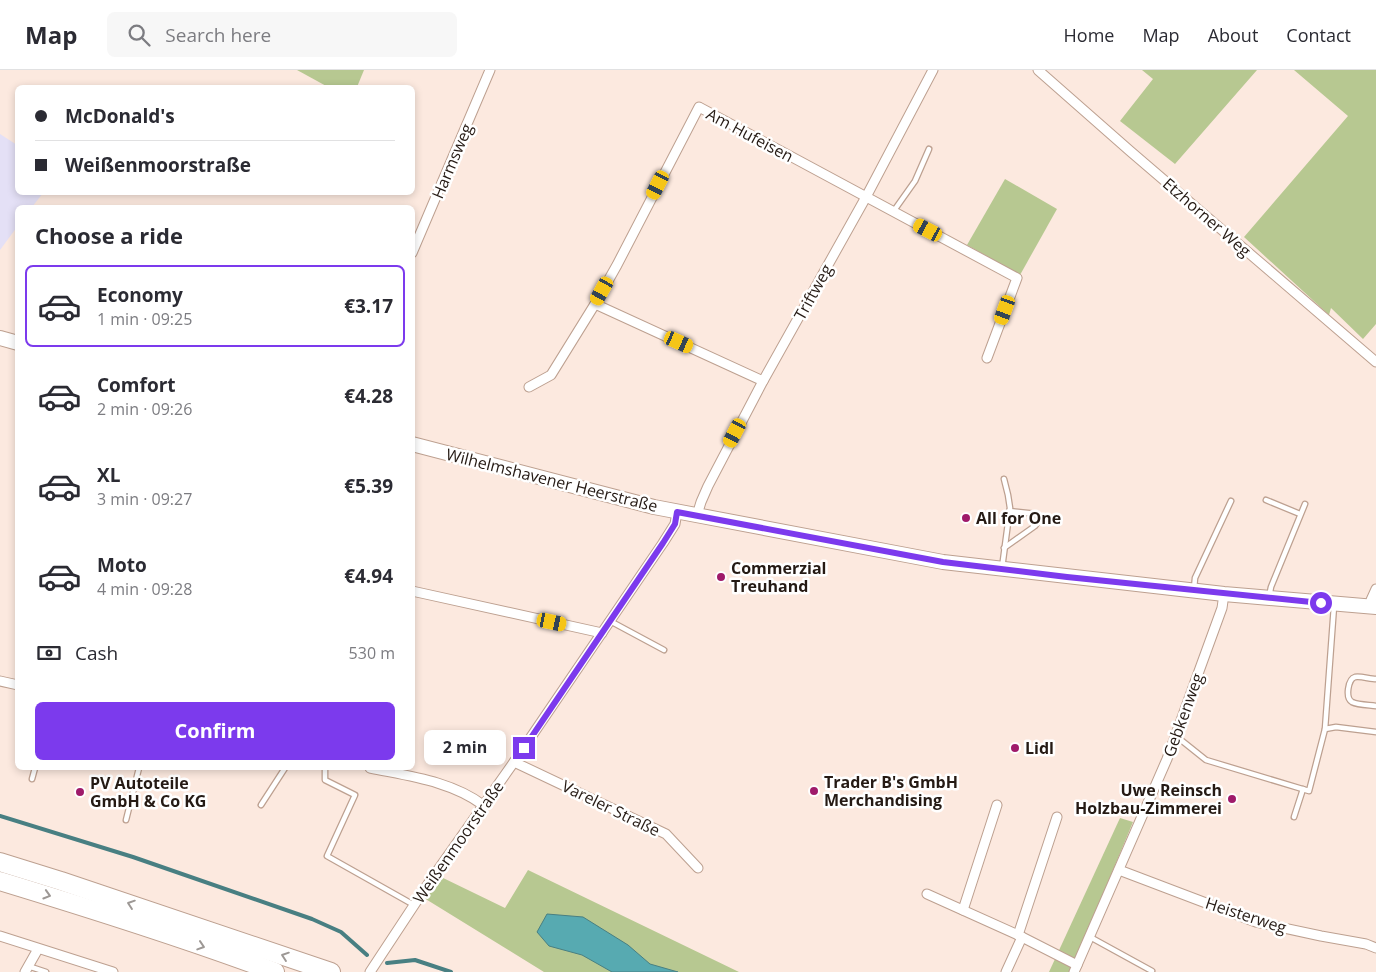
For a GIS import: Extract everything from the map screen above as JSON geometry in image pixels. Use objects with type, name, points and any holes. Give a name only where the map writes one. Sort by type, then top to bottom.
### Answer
[{"type":"highway","points":[[0,862],[331,972]]},
{"type":"highway","points":[[0,881],[221,952],[275,972]]},
{"type":"street","name":"Harmsweg","points":[[415,245],[490,70]]},
{"type":"street","name":"Triftweg","points":[[697,516],[708,486],[763,381],[866,197],[933,70]]},
{"type":"street","name":"Etzhorner Weg","points":[[1038,70],[1376,362]]},
{"type":"street","name":"Am Hufeisen","points":[[529,387],[551,375],[595,304],[699,107],[866,197]]},
{"type":"street","points":[[866,197],[1017,278],[987,358]]},
{"type":"street","points":[[595,304],[763,381]]},
{"type":"street","points":[[0,338],[15,342]]},
{"type":"street","name":"Wilhelmshavener Heerstraße","points":[[415,445],[677,512],[943,562],[1224,594],[1374,607]]},
{"type":"street","name":"Weißenmoorstraße","points":[[370,972],[675,524],[677,512]]},
{"type":"street","points":[[1374,607],[1371,600],[1376,589]]},
{"type":"street","points":[[415,592],[602,633]]},
{"type":"street","name":"Gebkenweg","points":[[1076,969],[1176,736],[1222,608],[1224,594]]},
{"type":"street","points":[[0,681],[15,684]]},
{"type":"street","name":"Vareler Straße","points":[[514,762],[666,834],[698,868]]},
{"type":"street","points":[[379,770],[452,788],[468,794],[483,806]]},
{"type":"street","points":[[963,910],[997,805]]},
{"type":"street","points":[[1006,972],[1020,936],[1057,817]]},
{"type":"street","name":"Heisterweg","points":[[1119,870],[1256,922],[1366,944],[1376,948]]},
{"type":"street","points":[[927,894],[1020,936],[1076,969]]},
{"type":"street","points":[[0,936],[113,972]]},
{"type":"street","points":[[27,969],[38,949]]},
{"type":"lane","points":[[893,212],[915,181],[929,149]]},
{"type":"lane","points":[[1002,569],[1009,511],[1004,479]]},
{"type":"lane","points":[[1266,500],[1300,514]]},
{"type":"lane","points":[[1194,590],[1195,578],[1232,501]]},
{"type":"lane","points":[[1269,598],[1271,587],[1305,504]]},
{"type":"lane","points":[[1004,548],[1035,526],[1039,520],[1038,514],[1009,511]]},
{"type":"lane","points":[[1176,736],[1206,760],[1308,791],[1325,729],[1334,604]]},
{"type":"lane","points":[[610,621],[664,650]]},
{"type":"lane","points":[[1376,679],[1356,677],[1352,679],[1348,697],[1353,703],[1376,706]]},
{"type":"lane","points":[[1325,729],[1336,727],[1376,732]]},
{"type":"lane","points":[[32,779],[34,770]]},
{"type":"lane","points":[[126,820],[138,770]]},
{"type":"lane","points":[[261,805],[283,770]]},
{"type":"lane","points":[[325,770],[325,780],[355,795],[327,856],[414,906]]},
{"type":"lane","points":[[1294,816],[1303,789]]},
{"type":"lane","points":[[1090,937],[1152,971]]},
{"type":"lane","points":[[27,969],[46,972]]},
{"type":"shaded area","points":[[0,134],[15,144],[15,195],[41,195],[34,205],[15,205],[15,230],[0,250]]},
{"type":"green space","points":[[297,70],[364,70],[358,85],[324,85]]},
{"type":"green space","points":[[1142,70],[1257,70],[1175,164],[1120,121],[1153,79]]},
{"type":"green space","points":[[1294,70],[1376,70],[1376,324],[1363,339],[1331,308],[1329,315],[1244,237],[1348,116]]},
{"type":"green space","points":[[1005,179],[1057,209],[1020,275],[967,245]]},
{"type":"green space","points":[[1120,818],[1133,822],[1074,964],[1070,972],[1049,972]]},
{"type":"green space","points":[[528,870],[739,972],[544,972],[424,898],[439,876],[505,908]]},
{"type":"water","points":[[547,914],[583,917],[628,945],[650,964],[678,972],[612,972],[582,955],[549,946],[537,932]]},
{"type":"waterway","points":[[0,816],[133,857],[312,919],[341,932],[367,955]]},
{"type":"waterway","points":[[387,963],[415,960],[451,972]]},
{"type":"place","name":"All for One","points":[[966,518]]},
{"type":"place","name":"Commerzial Treuhand","points":[[721,577]]},
{"type":"place","name":"Lidl","points":[[1015,748]]},
{"type":"place","name":"Trader B's GmbH Merchandising","points":[[814,791]]},
{"type":"place","name":"PV Autoteile GmbH & Co KG","points":[[80,792]]},
{"type":"place","name":"Uwe Reinsch Holzbau-Zimmerei","points":[[1232,799]]},
{"type":"route","points":[[524,748],[663,543],[675,524],[677,512],[943,562],[1067,577],[1321,603]]}]
